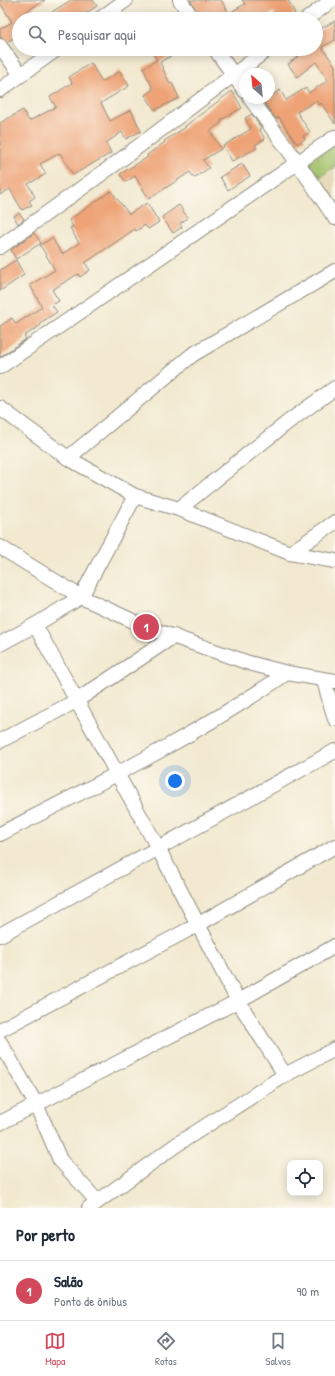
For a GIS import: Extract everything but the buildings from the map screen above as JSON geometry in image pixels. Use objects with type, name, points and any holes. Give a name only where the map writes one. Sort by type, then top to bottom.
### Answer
[{"type":"street","points":[[110,12],[126,0]]},
{"type":"street","points":[[180,0],[188,12]]},
{"type":"street","points":[[316,12],[332,0]]},
{"type":"street","points":[[0,46],[21,75]]},
{"type":"street","points":[[0,90],[47,56]]},
{"type":"street","points":[[220,56],[239,84]]},
{"type":"street","points":[[0,247],[116,164],[259,56]]},
{"type":"street","points":[[254,104],[298,163],[335,218]]},
{"type":"street","points":[[0,367],[335,137]]},
{"type":"street","points":[[68,458],[192,355],[335,271]]},
{"type":"street","points":[[179,509],[288,422],[335,388]]},
{"type":"street","points":[[0,408],[68,458],[135,496],[179,509],[290,553],[335,561]]},
{"type":"street","points":[[0,644],[81,597],[135,496]]},
{"type":"street","points":[[290,553],[335,522]]},
{"type":"street","points":[[0,547],[81,597],[146,627],[174,636],[225,656],[287,673],[330,681],[335,719]]},
{"type":"street","points":[[35,625],[158,848],[238,1001],[285,1075]]},
{"type":"street","points":[[0,741],[76,701],[174,636]]},
{"type":"street","points":[[0,834],[117,774],[244,703],[287,673]]},
{"type":"street","points":[[0,935],[335,751]]},
{"type":"street","points":[[0,1030],[199,924],[335,846]]},
{"type":"street","points":[[0,1123],[238,1001],[335,946]]},
{"type":"street","points":[[0,1042],[36,1104],[60,1160],[93,1205],[176,1145],[285,1075],[335,1049]]},
{"type":"shaded area","points":[[335,137],[335,218],[298,163]]},
{"type":"green space","points":[[335,144],[335,166],[320,177],[309,162]]},
{"type":"place","name":"Salão","points":[[146,627]]}]
